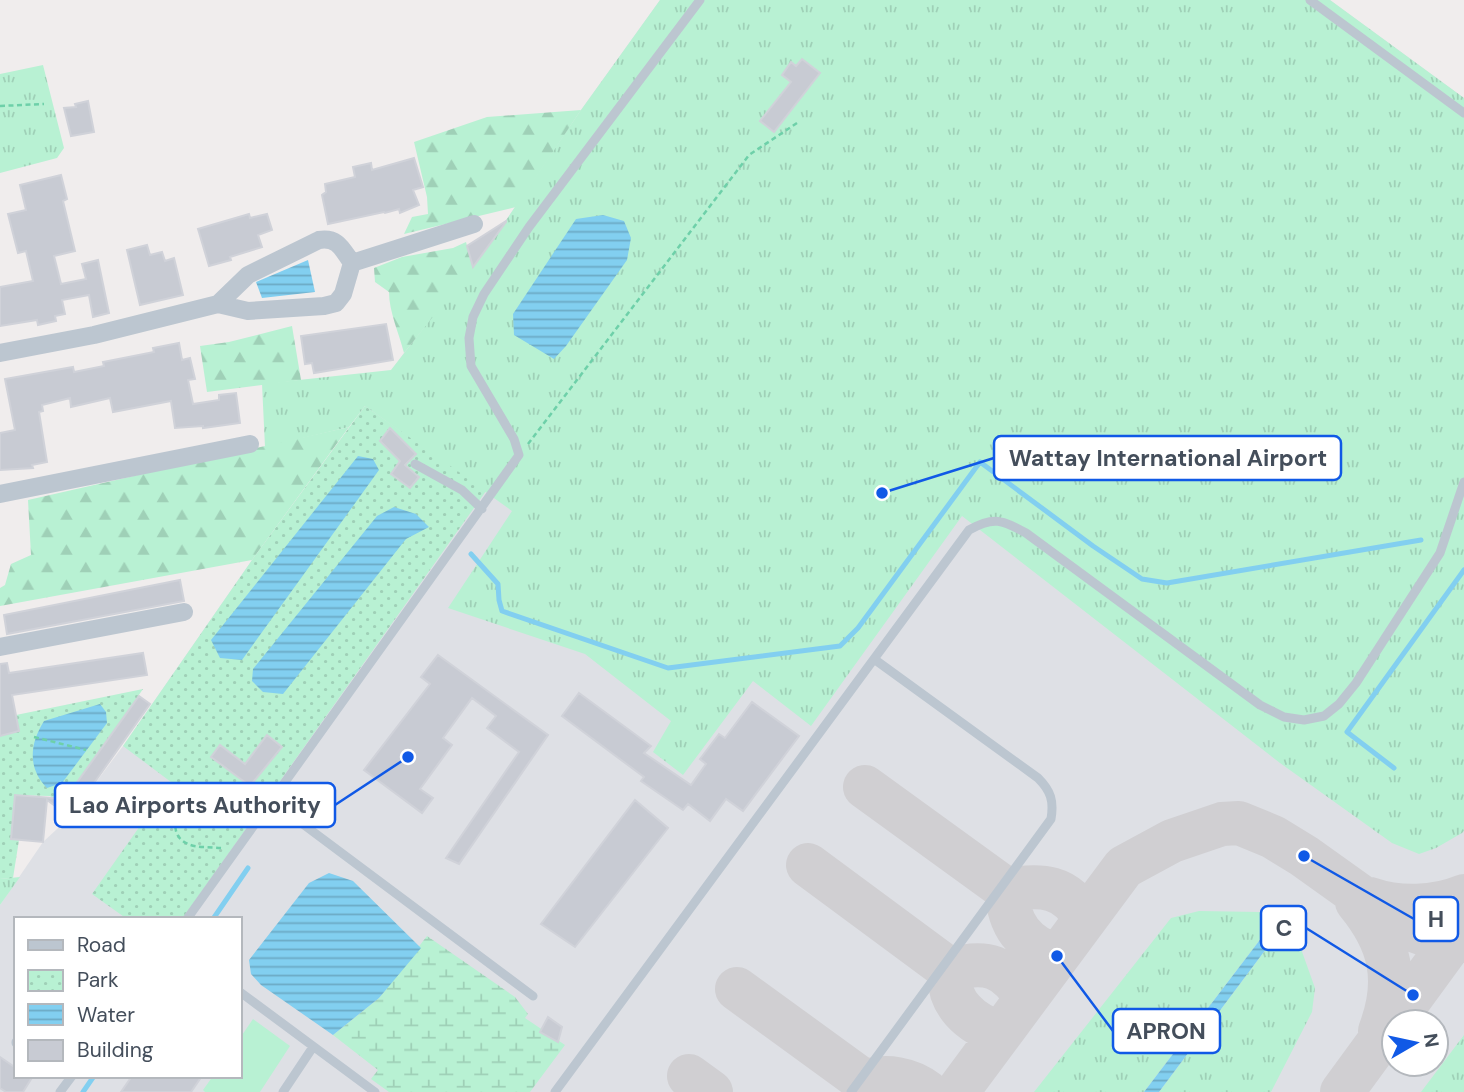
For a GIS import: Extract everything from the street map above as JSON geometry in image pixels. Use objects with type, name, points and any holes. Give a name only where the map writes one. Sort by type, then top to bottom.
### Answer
[{"type":"street","points":[[352,263],[474,224]]},
{"type":"street","points":[[0,353],[94,335],[218,304],[248,311],[336,303],[343,294],[352,263],[338,242],[319,240],[248,275],[218,304]]},
{"type":"street","points":[[0,494],[250,444]]},
{"type":"street","points":[[0,647],[184,612]]},
{"type":"lane","points":[[188,917],[519,455],[514,439],[471,366],[469,338],[473,317],[484,294],[529,227],[700,0]]},
{"type":"lane","points":[[1310,0],[1464,113]]},
{"type":"lane","points":[[415,464],[462,490],[482,509]]},
{"type":"lane","points":[[555,1092],[970,530],[986,521],[1007,523],[1026,533],[1261,705],[1284,717],[1304,720],[1324,716],[1339,704],[1356,683],[1440,553],[1464,482]]},
{"type":"lane","points":[[851,1092],[1051,819],[1053,808],[1051,795],[1038,778],[874,659]]},
{"type":"lane","points":[[272,801],[533,996]]},
{"type":"lane","points":[[242,993],[375,1092]]},
{"type":"lane","points":[[283,1092],[313,1046]]},
{"type":"lane","points":[[60,1092],[66,1078]]},
{"type":"path","points":[[0,106],[44,104]]},
{"type":"path","points":[[519,455],[750,155],[797,123]]},
{"type":"path","points":[[34,737],[86,750]]},
{"type":"path","points":[[237,850],[189,845],[179,837],[175,829],[177,818],[186,802],[199,791],[215,787],[272,801]]},
{"type":"shaded area","points":[[660,0],[1330,0],[1464,98],[1464,1092],[0,1092],[0,905],[43,842],[70,817],[123,746],[252,560],[404,353],[496,235]]},
{"type":"green space","points":[[660,0],[1330,0],[1464,98],[1462,833],[1419,854],[1392,843],[1280,763],[962,516],[811,726],[753,681],[683,775],[653,752],[671,721],[585,654],[448,608],[512,511],[365,406],[349,427],[265,447],[262,384],[391,370],[496,235]]},
{"type":"green space","points":[[43,65],[64,148],[57,158],[0,173],[0,74]]},
{"type":"green space","points":[[581,110],[516,207],[404,234],[412,217],[428,214],[427,197],[414,142],[487,117]]},
{"type":"green space","points":[[466,242],[473,267],[404,353],[392,315],[389,292],[375,282],[374,268],[402,257],[453,248]]},
{"type":"green space","points":[[292,326],[301,380],[207,392],[200,346],[229,342]]},
{"type":"green space","points":[[365,406],[486,491],[183,917],[124,917],[92,894],[171,782],[123,746],[252,560]]},
{"type":"green space","points":[[349,427],[252,560],[0,606],[0,588],[5,585],[11,564],[31,555],[28,500]]},
{"type":"green space","points":[[143,689],[75,787],[68,783],[57,801],[50,796],[15,795],[11,839],[19,840],[13,878],[0,879],[0,736],[19,731],[16,715]]},
{"type":"green space","points":[[20,877],[0,905],[0,879]]},
{"type":"green space","points":[[1199,911],[1260,912],[1275,920],[1144,1092],[1034,1092],[1171,918]]},
{"type":"green space","points":[[1284,925],[1295,932],[1315,988],[1312,1012],[1271,1092],[1159,1092]]},
{"type":"green space","points":[[427,936],[515,997],[528,1014],[525,1018],[565,1045],[530,1092],[389,1092],[371,1079],[378,1070],[333,1035],[379,998]]},
{"type":"green space","points":[[253,1019],[290,1046],[260,1092],[205,1092],[203,1090],[212,1078],[242,1078],[242,1035]]},
{"type":"green space","points":[[1464,1035],[1464,1092],[1421,1092],[1432,1078],[1450,1078],[1450,1054]]},
{"type":"water","points":[[603,215],[624,221],[631,238],[627,260],[554,359],[514,335],[513,314],[576,219]]},
{"type":"water","points":[[308,260],[315,292],[262,298],[256,282]]},
{"type":"water","points":[[358,456],[373,459],[379,470],[242,660],[220,658],[211,640]]},
{"type":"water","points":[[394,507],[416,514],[429,527],[406,539],[283,694],[263,692],[252,681],[253,669],[377,516]]},
{"type":"water","points":[[100,704],[106,712],[107,723],[62,783],[47,788],[36,772],[33,755],[36,738],[44,721]]},
{"type":"water","points":[[329,873],[353,881],[421,948],[379,998],[333,1035],[261,985],[251,974],[249,960],[309,883]]},
{"type":"water","points":[[1275,920],[1284,925],[1159,1092],[1144,1092]]},
{"type":"building","points":[[802,59],[820,73],[774,132],[760,121],[791,82],[782,75],[791,62],[796,66]]},
{"type":"building","points":[[88,101],[94,132],[71,136],[64,108],[76,107],[75,104]]},
{"type":"building","points":[[414,158],[423,187],[413,190],[419,205],[400,213],[399,209],[328,224],[322,195],[326,192],[325,184],[355,177],[353,167],[371,163],[372,170]]},
{"type":"building","points":[[61,175],[67,199],[63,201],[75,251],[54,256],[61,284],[86,279],[82,264],[98,260],[109,313],[93,317],[89,295],[62,300],[65,314],[55,316],[56,321],[38,325],[37,320],[0,326],[0,287],[33,281],[26,251],[18,253],[8,214],[26,210],[20,185]]},
{"type":"building","points":[[249,214],[250,218],[267,214],[272,230],[258,235],[262,247],[209,266],[198,229]]},
{"type":"building","points":[[506,222],[473,267],[467,246]]},
{"type":"building","points":[[147,245],[150,255],[162,252],[165,261],[174,258],[183,295],[140,305],[127,250]]},
{"type":"building","points":[[386,324],[393,360],[314,373],[312,363],[305,364],[301,336]]},
{"type":"building","points":[[179,343],[182,360],[190,358],[195,379],[188,380],[193,404],[219,400],[219,395],[236,393],[240,423],[203,428],[175,428],[171,401],[113,412],[110,398],[71,407],[70,398],[42,405],[43,411],[39,412],[47,462],[32,465],[33,468],[0,470],[0,433],[15,430],[5,379],[73,367],[74,372],[104,366],[103,362],[154,352],[153,348]]},
{"type":"building","points":[[390,428],[416,454],[405,465],[419,477],[410,488],[391,474],[400,461],[380,441]]},
{"type":"building","points":[[180,580],[184,601],[7,634],[4,615]]},
{"type":"building","points":[[143,653],[147,675],[12,695],[19,731],[0,736],[0,664],[7,663],[9,673]]},
{"type":"building","points":[[438,655],[548,735],[459,864],[446,858],[519,752],[487,728],[496,716],[472,698],[443,738],[452,745],[420,789],[433,798],[422,813],[364,770],[430,684],[421,677]]},
{"type":"building","points":[[579,693],[651,746],[644,753],[691,785],[706,764],[700,759],[719,734],[725,738],[752,702],[799,736],[743,811],[726,799],[710,821],[688,804],[683,810],[641,781],[644,777],[562,716]]},
{"type":"building","points":[[139,696],[150,704],[70,817],[47,800],[43,842],[11,839],[15,795],[65,799]]},
{"type":"building","points":[[267,735],[282,747],[250,786],[211,757],[220,745],[245,764]]},
{"type":"building","points":[[635,800],[668,828],[575,947],[541,924]]},
{"type":"building","points":[[548,1017],[562,1027],[558,1042],[540,1032]]},
{"type":"building","points":[[0,1057],[14,1067],[14,1078],[32,1078],[23,1092],[6,1092],[0,1088]]},
{"type":"building","points":[[131,1078],[201,1078],[191,1092],[121,1092]]},
{"type":"waterway","points":[[471,554],[498,584],[502,611],[668,668],[840,646],[858,628],[980,462],[1142,579],[1167,583],[1421,540]]},
{"type":"waterway","points":[[1394,768],[1347,732],[1464,570]]},
{"type":"waterway","points":[[214,917],[248,868]]},
{"type":"waterway","points":[[83,1092],[93,1078]]},
{"type":"taxiway","points":[[865,787],[1007,890],[1011,913],[1020,932],[1035,946],[1057,956]]},
{"type":"taxiway","points":[[957,1092],[1124,867],[1172,841],[1222,824],[1239,823],[1273,837],[1402,926],[1438,939],[1464,941]]},
{"type":"taxiway","points":[[808,865],[950,970],[952,993],[956,1002],[970,1018],[1000,1033]]},
{"type":"taxiway","points":[[1007,890],[1031,887],[1052,889],[1070,899],[1085,919]]},
{"type":"taxiway","points":[[1370,899],[1417,906],[1464,896]]},
{"type":"taxiway","points":[[1357,902],[1378,932],[1384,948],[1390,979],[1387,1008]]},
{"type":"taxiway","points":[[1342,1092],[1464,925]]},
{"type":"taxiway","points":[[950,970],[974,965],[994,968],[1011,979],[1026,998]]},
{"type":"taxiway","points":[[737,989],[865,1082],[865,1092]]},
{"type":"taxiway","points":[[689,1076],[711,1092]]},
{"type":"taxiway","points":[[865,1082],[881,1078],[897,1079],[927,1092]]},
{"type":"place","name":"Wattay International Airport","points":[[882,493]]},
{"type":"place","name":"Lao Airports Authority","points":[[408,757]]},
{"type":"place","name":"H","points":[[1304,856]]},
{"type":"place","name":"APRON","points":[[1057,956]]},
{"type":"place","name":"C","points":[[1413,995]]}]
